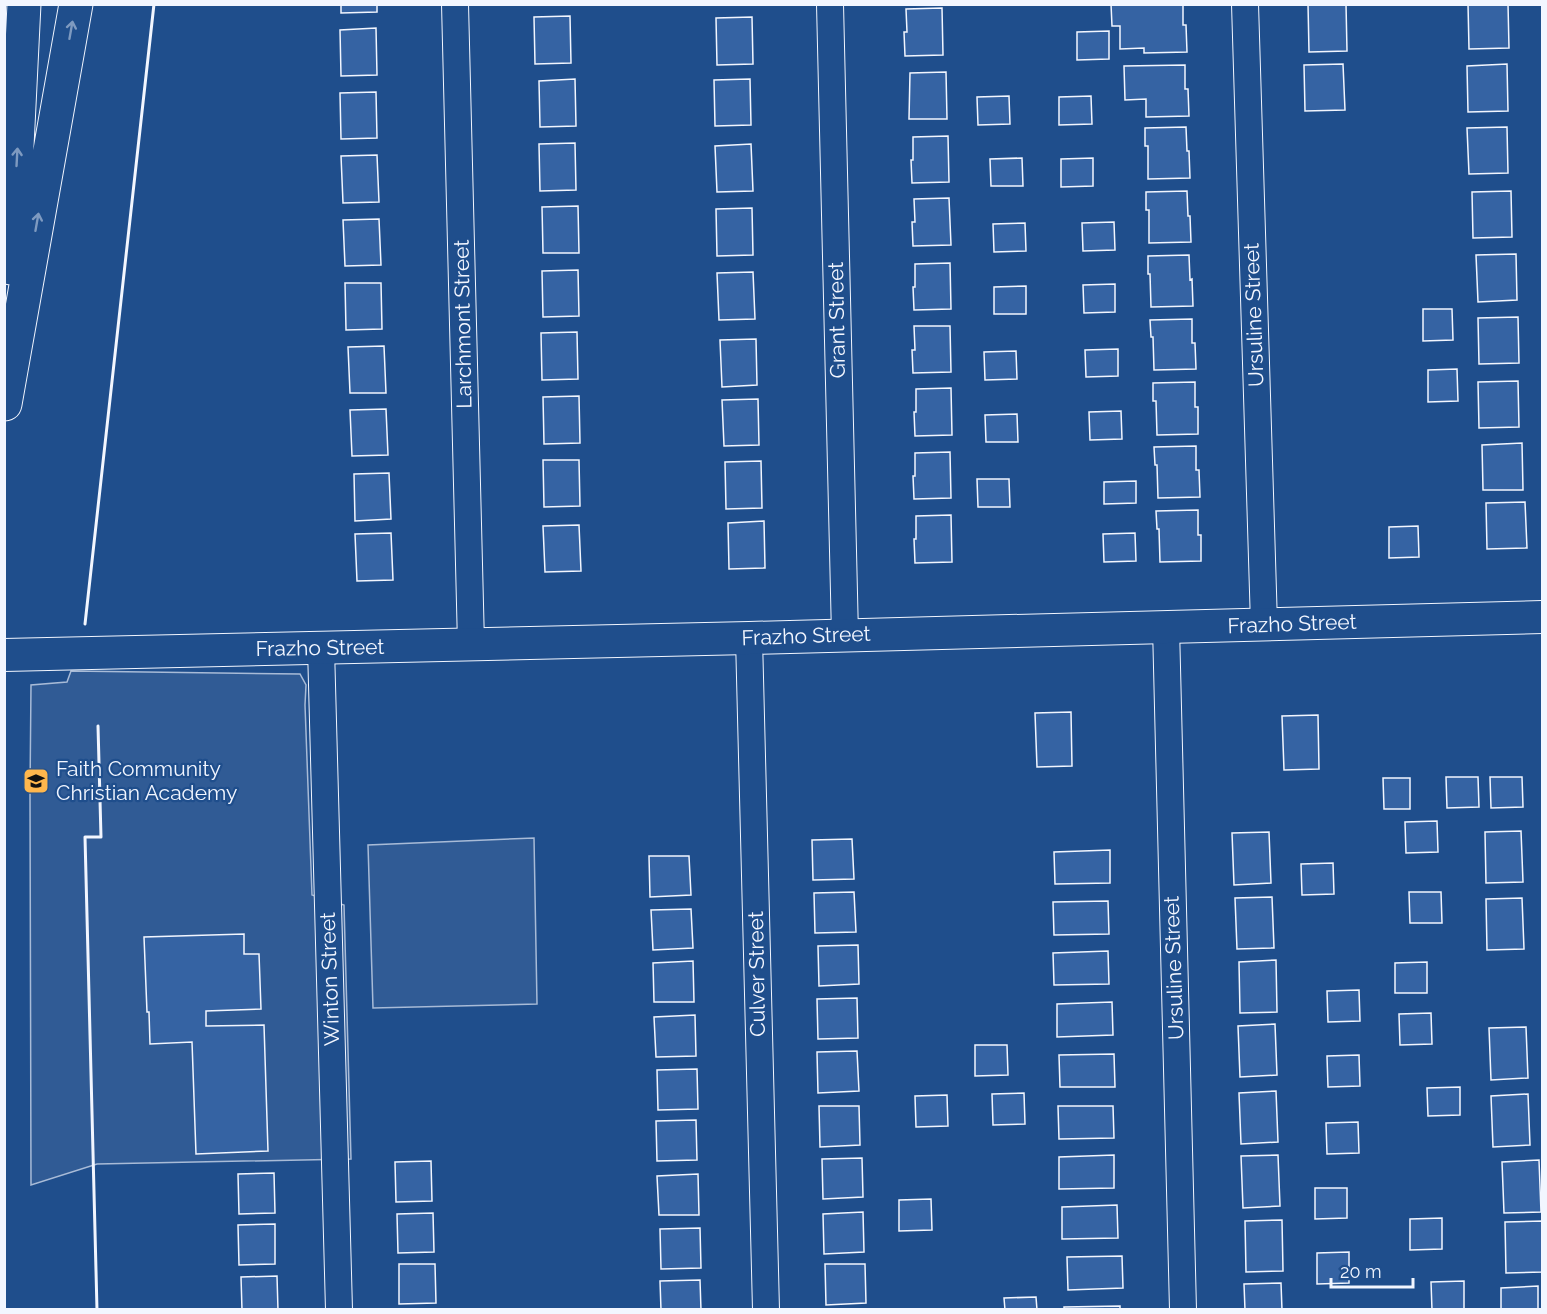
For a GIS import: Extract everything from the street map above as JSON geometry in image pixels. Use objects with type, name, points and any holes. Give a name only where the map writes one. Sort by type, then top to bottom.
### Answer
[{"type":"highway","points":[[5,406],[24,4]]},
{"type":"highway","points":[[5,406],[76,4]]},
{"type":"street","name":"Larchmont Street","points":[[455,4],[471,644]]},
{"type":"street","name":"Grant Street","points":[[830,4],[845,635]]},
{"type":"street","name":"Ursuline Street","points":[[1245,4],[1264,624]]},
{"type":"street","name":"Frazho Street","points":[[4,656],[1542,617]]},
{"type":"street","name":"Ursuline Street","points":[[1166,627],[1183,1310]]},
{"type":"street","name":"Culver Street","points":[[749,638],[766,1310]]},
{"type":"street","name":"Winton Street","points":[[321,648],[339,1310]]},
{"type":"shaded area","points":[[71,671],[300,674],[306,685],[312,895],[344,905],[351,1159],[97,1164],[31,1185],[31,685],[67,682]]},
{"type":"shaded area","points":[[534,838],[537,1004],[373,1008],[368,845]]},
{"type":"building","points":[[341,4],[377,4],[377,12],[341,13]]},
{"type":"building","points":[[1111,4],[1183,4],[1187,52],[1144,53],[1144,48],[1120,49],[1120,26],[1112,26]]},
{"type":"building","points":[[1308,4],[1346,4],[1347,51],[1309,52]]},
{"type":"building","points":[[1468,4],[1508,4],[1509,48],[1469,49]]},
{"type":"building","points":[[942,8],[943,55],[905,56],[906,9]]},
{"type":"building","points":[[570,16],[571,63],[535,64],[534,17]]},
{"type":"building","points":[[752,17],[753,64],[717,65],[716,18]]},
{"type":"building","points":[[376,28],[377,75],[341,76],[340,30]]},
{"type":"building","points":[[1109,31],[1109,59],[1077,60],[1077,32]]},
{"type":"building","points":[[1343,64],[1345,110],[1305,111],[1304,65]]},
{"type":"building","points":[[1507,64],[1508,111],[1468,112],[1467,66]]},
{"type":"building","points":[[1185,65],[1185,89],[1188,89],[1189,116],[1146,117],[1146,99],[1125,100],[1124,66]]},
{"type":"building","points":[[946,72],[947,119],[909,119],[910,73]]},
{"type":"building","points":[[575,79],[576,126],[540,127],[539,81]]},
{"type":"building","points":[[750,79],[751,125],[715,126],[714,80]]},
{"type":"building","points":[[376,92],[377,138],[341,139],[340,93]]},
{"type":"building","points":[[1009,96],[1010,124],[978,125],[977,97]]},
{"type":"building","points":[[1091,96],[1092,124],[1059,125],[1059,97]]},
{"type":"building","points":[[1186,127],[1190,178],[1148,179],[1148,146],[1145,146],[1145,128]]},
{"type":"building","points":[[1507,127],[1508,173],[1469,174],[1467,128]]},
{"type":"building","points":[[948,136],[949,182],[912,183],[913,137]]},
{"type":"building","points":[[575,143],[576,190],[540,191],[539,144]]},
{"type":"building","points":[[751,144],[753,191],[717,192],[715,146]]},
{"type":"building","points":[[377,155],[379,202],[343,203],[341,156]]},
{"type":"building","points":[[1022,158],[1023,186],[991,186],[990,159]]},
{"type":"building","points":[[1093,158],[1093,186],[1061,187],[1061,159]]},
{"type":"building","points":[[1187,191],[1191,242],[1149,243],[1149,210],[1146,210],[1146,192]]},
{"type":"building","points":[[1511,191],[1512,237],[1473,238],[1472,192]]},
{"type":"building","points":[[949,198],[951,245],[913,246],[914,199]]},
{"type":"building","points":[[578,206],[579,253],[543,253],[542,207]]},
{"type":"building","points":[[752,208],[753,255],[717,256],[716,209]]},
{"type":"building","points":[[379,219],[381,265],[345,266],[343,220]]},
{"type":"building","points":[[1114,222],[1115,250],[1083,251],[1082,223]]},
{"type":"building","points":[[1025,223],[1026,251],[994,252],[993,224]]},
{"type":"building","points":[[1516,254],[1517,300],[1478,302],[1476,255]]},
{"type":"building","points":[[1189,255],[1193,306],[1151,307],[1148,256]]},
{"type":"building","points":[[950,263],[951,309],[914,310],[915,264]]},
{"type":"building","points":[[578,270],[579,316],[543,317],[542,271]]},
{"type":"building","points":[[753,272],[755,319],[719,320],[717,273]]},
{"type":"building","points":[[345,283],[381,283],[382,329],[346,330]]},
{"type":"building","points":[[1115,284],[1115,312],[1084,313],[1083,285]]},
{"type":"building","points":[[1026,286],[1026,314],[994,314],[994,287]]},
{"type":"building","points":[[1423,309],[1452,309],[1453,340],[1423,341]]},
{"type":"building","points":[[1518,317],[1519,363],[1479,364],[1478,318]]},
{"type":"building","points":[[1192,319],[1192,343],[1195,343],[1196,369],[1154,370],[1150,320]]},
{"type":"building","points":[[914,326],[950,326],[951,372],[913,373]]},
{"type":"building","points":[[577,332],[578,379],[542,380],[541,333]]},
{"type":"building","points":[[756,339],[757,385],[722,387],[720,340]]},
{"type":"building","points":[[384,346],[386,393],[350,393],[348,347]]},
{"type":"building","points":[[1118,349],[1118,376],[1086,377],[1085,350]]},
{"type":"building","points":[[1016,351],[1017,379],[985,380],[984,352]]},
{"type":"building","points":[[1457,369],[1458,401],[1428,402],[1428,370]]},
{"type":"building","points":[[1518,381],[1519,427],[1479,428],[1478,382]]},
{"type":"building","points":[[1195,382],[1198,434],[1157,435],[1153,383]]},
{"type":"building","points":[[951,388],[952,435],[915,436],[916,389]]},
{"type":"building","points":[[579,396],[580,443],[544,444],[543,397]]},
{"type":"building","points":[[758,399],[759,445],[724,446],[722,400]]},
{"type":"building","points":[[386,409],[388,455],[352,456],[350,410]]},
{"type":"building","points":[[1121,411],[1122,439],[1090,440],[1089,412]]},
{"type":"building","points":[[1017,414],[1018,442],[986,442],[985,415]]},
{"type":"building","points":[[1522,443],[1523,490],[1483,490],[1482,445]]},
{"type":"building","points":[[1196,446],[1196,470],[1199,470],[1200,497],[1158,498],[1154,447]]},
{"type":"building","points":[[950,452],[951,498],[914,499],[915,453]]},
{"type":"building","points":[[543,460],[579,460],[580,506],[544,507]]},
{"type":"building","points":[[761,461],[762,508],[726,509],[725,462]]},
{"type":"building","points":[[389,473],[391,519],[355,521],[354,474]]},
{"type":"building","points":[[977,479],[1009,479],[1010,507],[978,507]]},
{"type":"building","points":[[1136,481],[1136,503],[1104,504],[1104,482]]},
{"type":"building","points":[[1525,502],[1527,548],[1487,549],[1486,503]]},
{"type":"building","points":[[1198,510],[1201,561],[1160,562],[1156,511]]},
{"type":"building","points":[[951,515],[952,562],[915,563],[916,516]]},
{"type":"building","points":[[764,521],[765,568],[729,569],[728,523]]},
{"type":"building","points":[[579,525],[581,571],[545,572],[543,526]]},
{"type":"building","points":[[1418,526],[1419,557],[1389,558],[1389,527]]},
{"type":"building","points":[[391,533],[393,580],[357,581],[355,534]]},
{"type":"building","points":[[1135,533],[1136,561],[1104,562],[1103,534]]},
{"type":"building","points":[[1071,712],[1072,766],[1037,767],[1035,713]]},
{"type":"building","points":[[1318,715],[1319,769],[1284,770],[1282,716]]},
{"type":"building","points":[[1446,777],[1478,777],[1479,807],[1447,808]]},
{"type":"building","points":[[1490,777],[1522,777],[1523,807],[1491,808]]},
{"type":"building","points":[[1383,778],[1410,778],[1410,809],[1384,809]]},
{"type":"building","points":[[1437,821],[1438,852],[1406,853],[1405,822]]},
{"type":"building","points":[[1521,831],[1523,882],[1486,883],[1485,832]]},
{"type":"building","points":[[1269,832],[1271,883],[1234,885],[1232,833]]},
{"type":"building","points":[[852,839],[854,879],[813,880],[812,840]]},
{"type":"building","points":[[1110,850],[1110,883],[1055,884],[1054,852]]},
{"type":"building","points":[[649,856],[689,856],[691,895],[650,897]]},
{"type":"building","points":[[1333,863],[1334,894],[1302,895],[1301,864]]},
{"type":"building","points":[[854,892],[856,932],[815,933],[814,893]]},
{"type":"building","points":[[1409,892],[1441,892],[1442,923],[1410,923]]},
{"type":"building","points":[[1272,897],[1274,948],[1237,949],[1235,898]]},
{"type":"building","points":[[1522,898],[1524,949],[1487,950],[1486,899]]},
{"type":"building","points":[[1108,901],[1109,934],[1054,935],[1053,902]]},
{"type":"building","points":[[691,909],[693,948],[653,950],[651,910]]},
{"type":"building","points":[[244,934],[244,954],[259,954],[261,1009],[206,1011],[206,1026],[264,1025],[268,1151],[196,1154],[192,1042],[150,1044],[144,937]]},
{"type":"building","points":[[858,945],[859,984],[819,986],[818,946]]},
{"type":"building","points":[[1108,951],[1109,984],[1054,985],[1053,953]]},
{"type":"building","points":[[1276,960],[1277,1012],[1240,1013],[1239,962]]},
{"type":"building","points":[[693,961],[694,1002],[654,1002],[653,963]]},
{"type":"building","points":[[1427,962],[1427,993],[1395,993],[1395,963]]},
{"type":"building","points":[[1359,990],[1360,1021],[1328,1022],[1327,991]]},
{"type":"building","points":[[857,998],[858,1038],[818,1039],[817,999]]},
{"type":"building","points":[[1112,1002],[1113,1035],[1057,1037],[1057,1004]]},
{"type":"building","points":[[1431,1013],[1432,1044],[1400,1045],[1399,1014]]},
{"type":"building","points":[[695,1015],[696,1056],[656,1057],[654,1017]]},
{"type":"building","points":[[1275,1024],[1277,1075],[1240,1077],[1238,1026]]},
{"type":"building","points":[[1526,1027],[1528,1078],[1491,1080],[1489,1028]]},
{"type":"building","points":[[975,1045],[1007,1045],[1008,1075],[975,1076]]},
{"type":"building","points":[[857,1051],[859,1091],[818,1093],[817,1052]]},
{"type":"building","points":[[1114,1054],[1115,1087],[1060,1087],[1059,1055]]},
{"type":"building","points":[[1359,1055],[1360,1086],[1328,1087],[1327,1056]]},
{"type":"building","points":[[697,1069],[698,1109],[658,1110],[657,1070]]},
{"type":"building","points":[[1460,1087],[1460,1115],[1428,1116],[1427,1088]]},
{"type":"building","points":[[1276,1091],[1278,1142],[1241,1144],[1239,1093]]},
{"type":"building","points":[[1024,1093],[1025,1124],[993,1125],[992,1094]]},
{"type":"building","points":[[1528,1094],[1530,1145],[1493,1147],[1491,1096]]},
{"type":"building","points":[[947,1095],[948,1126],[916,1127],[915,1096]]},
{"type":"building","points":[[819,1106],[859,1106],[860,1145],[820,1147]]},
{"type":"building","points":[[1058,1106],[1113,1106],[1114,1138],[1059,1139]]},
{"type":"building","points":[[696,1120],[697,1160],[657,1161],[656,1121]]},
{"type":"building","points":[[1358,1122],[1359,1153],[1327,1154],[1326,1123]]},
{"type":"building","points":[[1114,1155],[1114,1188],[1059,1189],[1059,1157]]},
{"type":"building","points":[[1278,1155],[1280,1206],[1243,1208],[1241,1156]]},
{"type":"building","points":[[862,1158],[863,1197],[823,1199],[822,1159]]},
{"type":"building","points":[[1539,1160],[1541,1212],[1504,1213],[1502,1162]]},
{"type":"building","points":[[431,1161],[432,1201],[396,1202],[395,1162]]},
{"type":"building","points":[[274,1173],[275,1213],[239,1214],[238,1174]]},
{"type":"building","points":[[698,1174],[699,1215],[659,1215],[657,1176]]},
{"type":"building","points":[[1315,1188],[1347,1188],[1347,1218],[1315,1219]]},
{"type":"building","points":[[931,1199],[932,1230],[899,1231],[899,1200]]},
{"type":"building","points":[[1117,1205],[1118,1238],[1062,1239],[1062,1207]]},
{"type":"building","points":[[863,1212],[864,1252],[824,1254],[823,1214]]},
{"type":"building","points":[[433,1213],[434,1252],[398,1253],[397,1214]]},
{"type":"building","points":[[1442,1218],[1442,1249],[1410,1250],[1410,1219]]},
{"type":"building","points":[[1282,1220],[1283,1271],[1246,1272],[1245,1221]]},
{"type":"building","points":[[1542,1221],[1542,1272],[1506,1273],[1505,1222]]},
{"type":"building","points":[[275,1224],[275,1264],[239,1265],[238,1225]]},
{"type":"building","points":[[700,1228],[701,1268],[661,1269],[660,1229]]},
{"type":"building","points":[[1349,1252],[1349,1283],[1317,1284],[1317,1253]]},
{"type":"building","points":[[1122,1256],[1123,1288],[1068,1290],[1067,1257]]},
{"type":"building","points":[[399,1264],[435,1264],[436,1303],[399,1304]]},
{"type":"building","points":[[825,1264],[865,1264],[866,1303],[826,1305]]},
{"type":"building","points":[[277,1276],[278,1310],[242,1310],[241,1277]]},
{"type":"building","points":[[700,1280],[701,1310],[661,1310],[660,1281]]},
{"type":"building","points":[[1464,1281],[1464,1310],[1432,1310],[1431,1282]]},
{"type":"building","points":[[1281,1283],[1282,1310],[1245,1310],[1244,1284]]},
{"type":"building","points":[[1538,1286],[1538,1310],[1501,1310],[1501,1288]]},
{"type":"building","points":[[1036,1297],[1037,1310],[1005,1310],[1004,1298]]},
{"type":"building","points":[[1120,1306],[1120,1310],[1064,1310],[1064,1307]]},
{"type":"wall","points":[[85,624],[154,4]]},
{"type":"wall","points":[[97,1310],[85,837],[101,837],[98,726]]},
{"type":"place","name":"Faith Community Christian Academy","points":[[36,781]]}]
